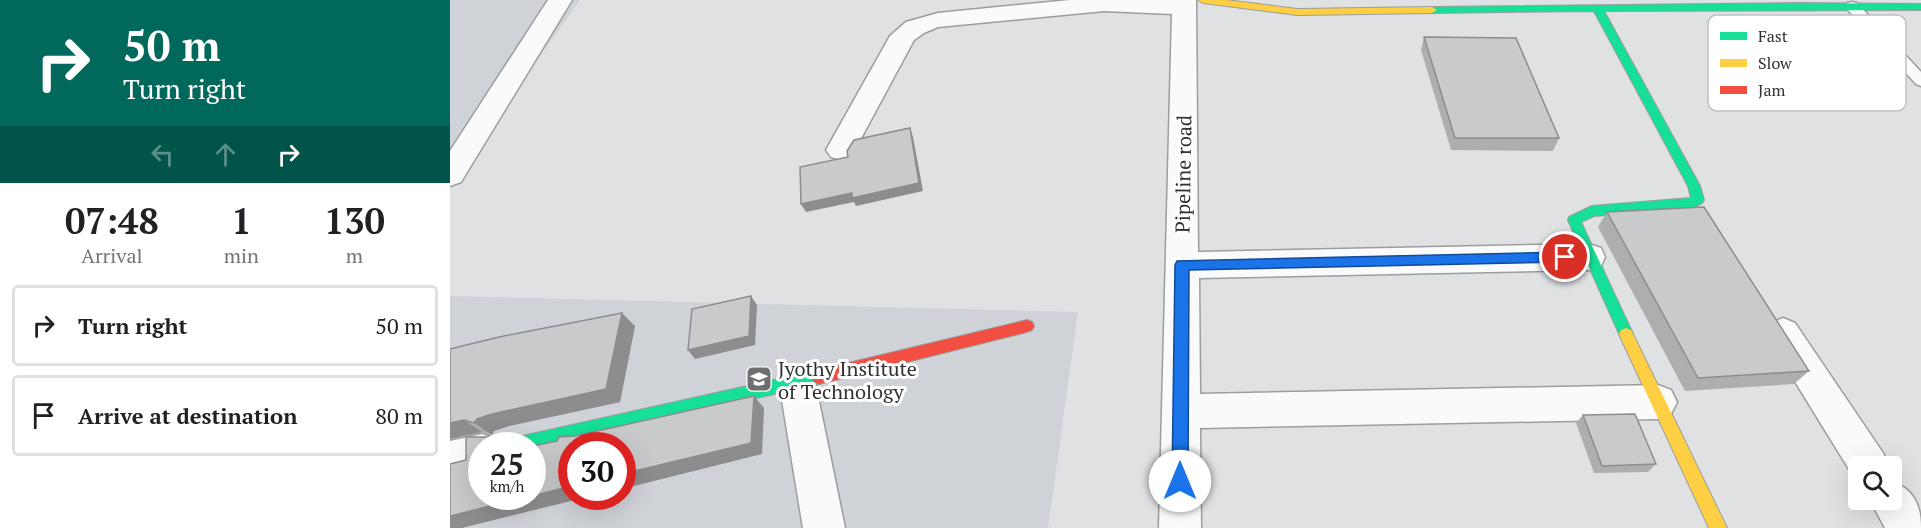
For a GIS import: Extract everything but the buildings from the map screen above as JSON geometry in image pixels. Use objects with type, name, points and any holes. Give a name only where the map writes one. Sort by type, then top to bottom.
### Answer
[{"type":"street","points":[[450,176],[560,0]]},
{"type":"street","points":[[841,150],[903,36],[909,29],[938,20],[1104,4],[1191,2],[1297,12],[1325,6],[1442,5],[1738,3],[1852,6],[1884,3],[1921,7]]},
{"type":"street","name":"Pipeline road","points":[[1179,528],[1182,265],[1191,2]]},
{"type":"street","points":[[1581,5],[1694,186],[1698,200],[1717,230]]},
{"type":"street","points":[[1698,200],[1690,204],[1592,211],[1574,220],[1718,528]]},
{"type":"street","points":[[1182,265],[1589,256]]},
{"type":"street","points":[[1768,309],[1863,456]]},
{"type":"street","points":[[546,438],[797,382],[1027,327]]},
{"type":"street","points":[[797,382],[824,528]]},
{"type":"street","points":[[1180,411],[1658,402]]},
{"type":"street","points":[[450,459],[468,455]]},
{"type":"street","points":[[1897,510],[1909,528]]},
{"type":"lane","points":[[1852,6],[1860,15]]},
{"type":"lane","points":[[1906,65],[1921,81]]},
{"type":"shaded area","points":[[450,0],[580,0],[450,183]]},
{"type":"shaded area","name":"Jyothy Institute of Technology","points":[[450,296],[1078,312],[1048,528],[450,528]]},
{"type":"traffic: fast","points":[[1432,10],[1921,7]]},
{"type":"traffic: fast","points":[[1597,8],[1694,186],[1698,200],[1690,204],[1592,211],[1574,220],[1626,334]]},
{"type":"traffic: fast","points":[[546,438],[819,377]]},
{"type":"traffic: slow","points":[[1203,0],[1297,12],[1432,10]]},
{"type":"traffic: slow","points":[[1626,334],[1718,528]]},
{"type":"traffic: jam","points":[[819,377],[1027,326]]},
{"type":"place","name":"Jyothy Institute of Technology","points":[[759,379]]},
{"type":"route","points":[[1180,481],[1182,265],[1565,257]]}]
